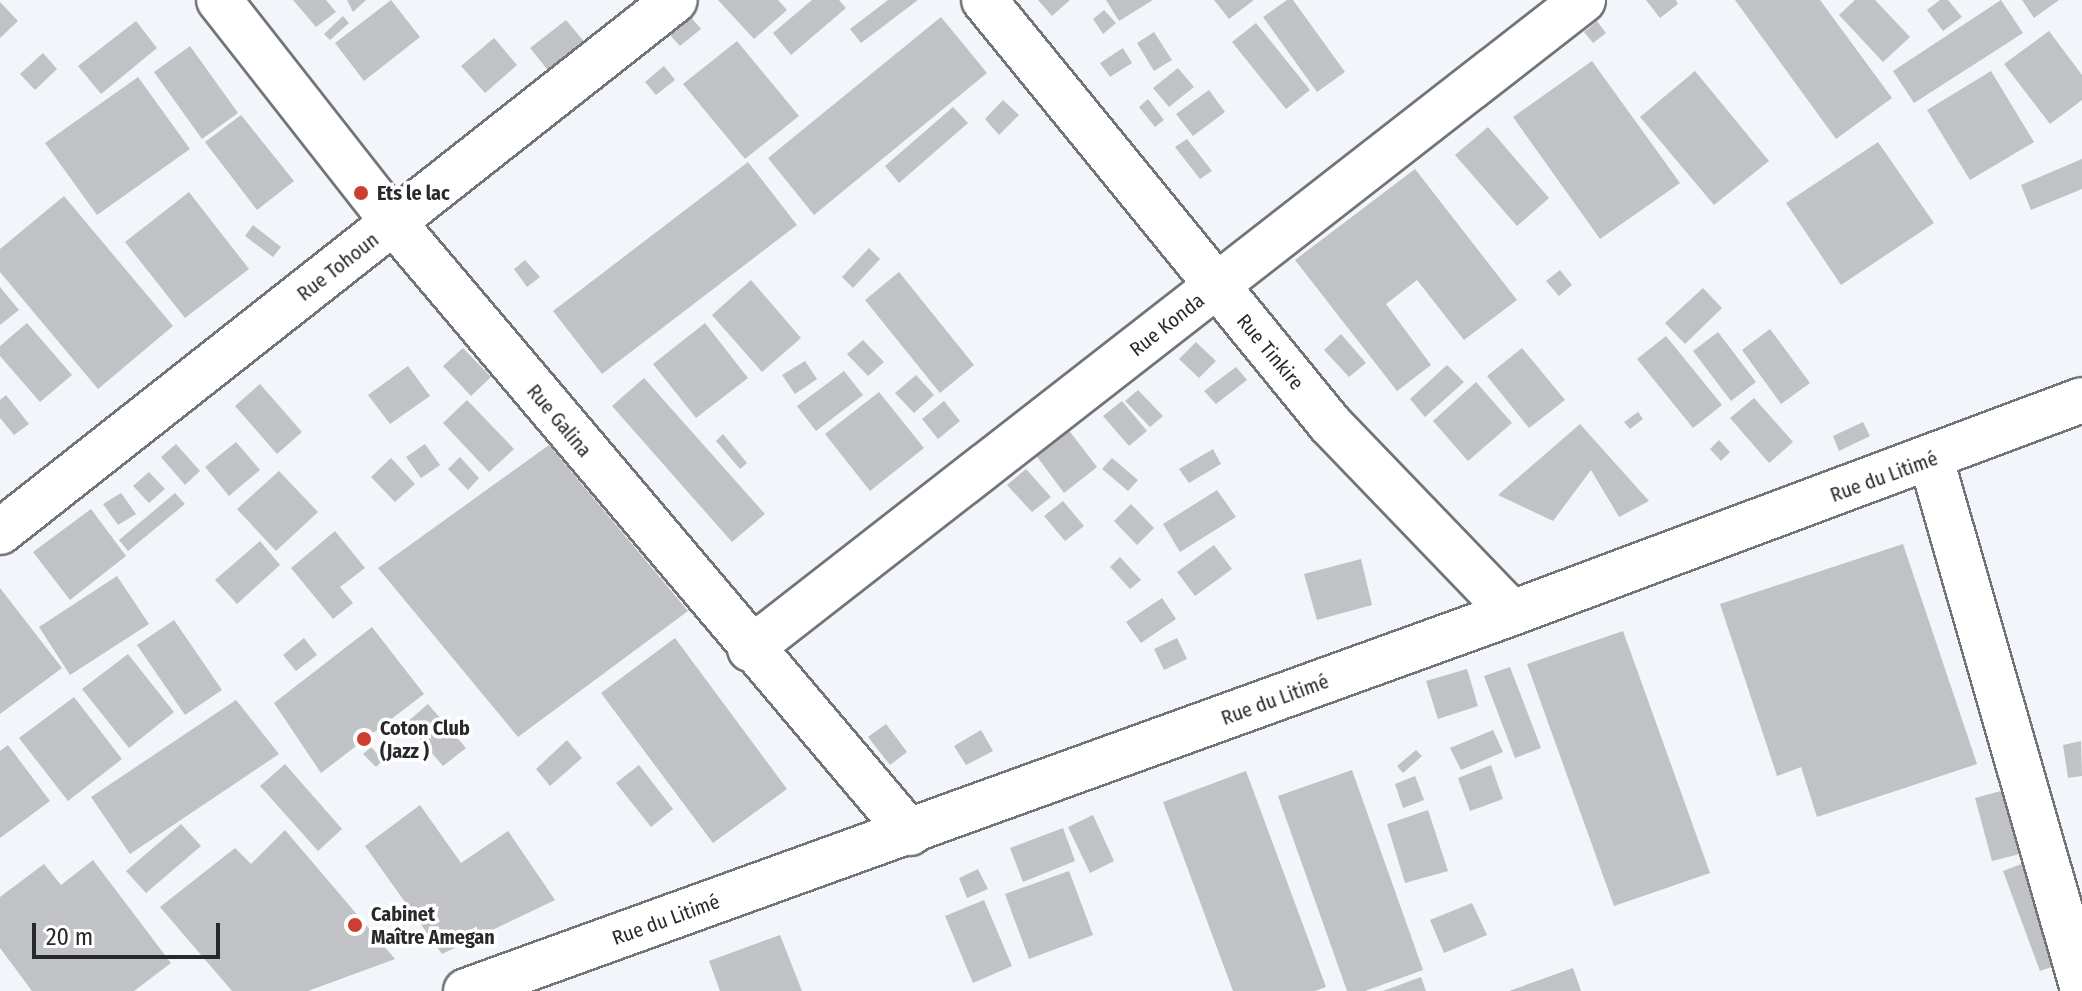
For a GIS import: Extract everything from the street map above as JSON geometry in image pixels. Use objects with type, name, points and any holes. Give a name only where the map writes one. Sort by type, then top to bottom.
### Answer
[{"type":"street","name":"Rue Galina","points":[[219,0],[394,223],[750,649],[910,833]]},
{"type":"street","name":"Rue Tohoun","points":[[0,532],[675,0]]},
{"type":"street","name":"Rue Tinkire","points":[[984,0],[1330,424],[1512,613]]},
{"type":"street","name":"Rue Konda","points":[[750,649],[1583,0]]},
{"type":"street","name":"Rue du Litimé","points":[[466,991],[550,977],[910,833],[1931,459],[2082,400]]},
{"type":"street","points":[[1931,459],[2082,986]]},
{"type":"building","points":[[293,0],[326,0],[336,12],[316,27]]},
{"type":"building","points":[[347,0],[366,0],[353,12]]},
{"type":"building","points":[[391,0],[420,37],[364,81],[335,43]]},
{"type":"building","points":[[718,0],[778,0],[787,10],[754,39]]},
{"type":"building","points":[[812,0],[839,0],[846,8],[791,55],[773,33]]},
{"type":"building","points":[[888,0],[918,0],[861,43],[850,29]]},
{"type":"building","points":[[1038,0],[1070,0],[1052,16]]},
{"type":"building","points":[[1106,0],[1153,0],[1119,21]]},
{"type":"building","points":[[1214,0],[1254,0],[1229,19]]},
{"type":"building","points":[[1287,0],[1293,0],[1345,72],[1317,92],[1263,17]]},
{"type":"building","points":[[1646,0],[1676,0],[1678,4],[1660,18]]},
{"type":"building","points":[[1735,0],[1820,0],[1892,98],[1836,139]]},
{"type":"building","points":[[1855,0],[1875,0],[1910,37],[1883,62],[1839,15]]},
{"type":"building","points":[[1940,0],[1948,0],[1962,17],[1943,31],[1927,10]]},
{"type":"building","points":[[2001,0],[2023,33],[1914,103],[1893,71]]},
{"type":"building","points":[[2022,0],[2059,0],[2034,18]]},
{"type":"building","points":[[0,2],[18,21],[0,38]]},
{"type":"building","points":[[1104,10],[1116,23],[1103,34],[1093,19]]},
{"type":"building","points":[[689,15],[701,29],[680,46],[669,34]]},
{"type":"building","points":[[343,16],[349,23],[330,40],[324,34]]},
{"type":"building","points":[[941,17],[987,73],[814,215],[768,158]]},
{"type":"building","points":[[566,20],[587,45],[551,74],[530,48]]},
{"type":"building","points":[[136,21],[157,48],[101,94],[78,66]]},
{"type":"building","points":[[1597,21],[1606,33],[1593,43],[1584,32]]},
{"type":"building","points":[[1256,23],[1310,90],[1286,109],[1232,42]]},
{"type":"building","points":[[2049,31],[2082,75],[2082,100],[2050,124],[2004,64]]},
{"type":"building","points":[[1154,32],[1172,60],[1154,71],[1137,43]]},
{"type":"building","points":[[494,38],[517,65],[485,93],[461,66]]},
{"type":"building","points":[[737,41],[799,116],[745,159],[683,84]]},
{"type":"building","points":[[190,46],[238,113],[202,139],[154,72]]},
{"type":"building","points":[[1123,48],[1132,63],[1110,77],[1100,63]]},
{"type":"building","points":[[43,53],[57,69],[35,90],[20,74]]},
{"type":"building","points":[[1592,61],[1680,183],[1600,239],[1513,117]]},
{"type":"building","points":[[664,66],[675,80],[656,95],[645,82]]},
{"type":"building","points":[[1178,68],[1194,87],[1169,107],[1153,88]]},
{"type":"building","points":[[1695,71],[1769,161],[1714,205],[1640,117]]},
{"type":"building","points":[[1991,71],[2034,142],[1970,180],[1927,110]]},
{"type":"building","points":[[138,77],[190,149],[97,215],[45,143]]},
{"type":"building","points":[[1209,90],[1225,112],[1193,136],[1176,114]]},
{"type":"building","points":[[1148,99],[1164,120],[1155,127],[1139,107]]},
{"type":"building","points":[[1003,100],[1019,115],[999,135],[985,119]]},
{"type":"building","points":[[953,107],[968,123],[899,183],[885,166]]},
{"type":"building","points":[[241,115],[294,181],[257,210],[205,142]]},
{"type":"building","points":[[1488,127],[1549,198],[1517,226],[1455,155]]},
{"type":"building","points":[[1187,139],[1212,171],[1200,179],[1175,147]]},
{"type":"building","points":[[1878,142],[1934,223],[1841,285],[1786,203]]},
{"type":"building","points":[[2082,159],[2082,189],[2031,210],[2021,185]]},
{"type":"building","points":[[748,162],[797,225],[602,374],[553,311]]},
{"type":"building","points":[[1415,169],[1517,300],[1464,340],[1417,280],[1386,304],[1431,365],[1397,391],[1295,260]]},
{"type":"building","points":[[189,192],[249,269],[185,318],[125,242]]},
{"type":"building","points":[[64,196],[173,326],[98,389],[0,272],[0,249]]},
{"type":"building","points":[[253,225],[281,247],[273,257],[245,236]]},
{"type":"building","points":[[869,248],[880,259],[853,288],[842,277]]},
{"type":"building","points":[[525,260],[540,277],[527,287],[514,269]]},
{"type":"building","points":[[1560,270],[1572,285],[1559,296],[1546,281]]},
{"type":"building","points":[[899,272],[974,365],[940,393],[865,300]]},
{"type":"building","points":[[751,280],[801,338],[762,372],[712,315]]},
{"type":"building","points":[[0,287],[19,310],[0,325]]},
{"type":"building","points":[[1703,288],[1722,308],[1685,344],[1665,323]]},
{"type":"building","points":[[27,323],[72,375],[40,402],[0,356],[0,346]]},
{"type":"building","points":[[705,323],[748,378],[696,418],[653,364]]},
{"type":"building","points":[[1770,329],[1810,383],[1781,404],[1742,350]]},
{"type":"building","points":[[1718,332],[1756,382],[1731,401],[1693,351]]},
{"type":"building","points":[[1341,334],[1366,363],[1349,377],[1324,350]]},
{"type":"building","points":[[1666,336],[1722,405],[1693,428],[1637,359]]},
{"type":"building","points":[[863,340],[884,362],[868,376],[847,354]]},
{"type":"building","points":[[1196,342],[1216,361],[1199,378],[1179,359]]},
{"type":"building","points":[[463,348],[491,377],[471,396],[443,366]]},
{"type":"building","points":[[1522,348],[1565,400],[1529,428],[1487,376]]},
{"type":"building","points":[[805,361],[817,379],[795,394],[782,375]]},
{"type":"building","points":[[1447,365],[1464,382],[1425,417],[1410,399]]},
{"type":"building","points":[[408,366],[430,396],[390,424],[368,395]]},
{"type":"building","points":[[1236,367],[1247,380],[1216,404],[1204,391]]},
{"type":"building","points":[[844,371],[863,395],[816,431],[797,406]]},
{"type":"building","points":[[916,375],[934,395],[914,413],[895,393]]},
{"type":"building","points":[[644,378],[765,514],[732,542],[612,406]]},
{"type":"building","points":[[1476,382],[1512,423],[1468,461],[1433,421]]},
{"type":"building","points":[[260,384],[302,432],[277,454],[235,406]]},
{"type":"building","points":[[1138,390],[1163,416],[1150,427],[1125,401]]},
{"type":"building","points":[[879,392],[924,448],[870,491],[825,434]]},
{"type":"building","points":[[6,395],[29,424],[14,435],[0,418],[0,400]]},
{"type":"building","points":[[1754,398],[1793,442],[1769,463],[1730,418]]},
{"type":"building","points":[[467,400],[514,449],[489,472],[443,423]]},
{"type":"building","points":[[944,401],[960,421],[938,439],[922,419]]},
{"type":"building","points":[[1122,401],[1147,431],[1129,446],[1103,416]]},
{"type":"building","points":[[1638,412],[1643,419],[1630,429],[1624,422]]},
{"type":"building","points":[[1863,422],[1870,436],[1839,451],[1833,436]]},
{"type":"building","points":[[1580,424],[1649,501],[1619,517],[1591,470],[1553,521],[1498,495]]},
{"type":"building","points":[[1067,428],[1097,467],[1064,493],[1035,454]]},
{"type":"building","points":[[723,434],[747,463],[740,469],[716,441]]},
{"type":"building","points":[[1719,440],[1730,452],[1721,461],[1710,449]]},
{"type":"building","points":[[236,442],[260,470],[229,496],[205,467]]},
{"type":"building","points":[[176,444],[200,471],[185,485],[161,457]]},
{"type":"building","points":[[425,444],[440,465],[421,478],[406,457]]},
{"type":"building","points":[[549,445],[688,611],[518,737],[378,568]]},
{"type":"building","points":[[1213,449],[1221,464],[1189,483],[1179,469]]},
{"type":"building","points":[[460,457],[479,478],[468,490],[448,469]]},
{"type":"building","points":[[391,458],[415,484],[395,502],[371,477]]},
{"type":"building","points":[[1112,458],[1138,480],[1128,491],[1102,469]]},
{"type":"building","points":[[1026,469],[1051,497],[1032,512],[1007,485]]},
{"type":"building","points":[[279,471],[318,512],[276,551],[237,509]]},
{"type":"building","points":[[149,472],[165,489],[149,503],[133,486]]},
{"type":"building","points":[[1217,490],[1236,517],[1180,552],[1163,524]]},
{"type":"building","points":[[121,493],[136,514],[118,525],[103,504]]},
{"type":"building","points":[[175,493],[185,504],[128,551],[119,540]]},
{"type":"building","points":[[1063,501],[1084,526],[1065,541],[1044,516]]},
{"type":"building","points":[[1131,504],[1154,528],[1137,545],[1114,521]]},
{"type":"building","points":[[91,509],[126,556],[70,600],[33,552]]},
{"type":"building","points":[[335,531],[365,568],[340,587],[353,603],[333,619],[291,568]]},
{"type":"building","points":[[260,541],[280,565],[237,604],[215,580]]},
{"type":"building","points":[[1903,544],[1977,764],[1817,817],[1801,767],[1777,776],[1720,604]]},
{"type":"building","points":[[1214,545],[1232,569],[1195,596],[1177,572]]},
{"type":"building","points":[[1120,557],[1141,580],[1130,589],[1110,567]]},
{"type":"building","points":[[1361,559],[1372,605],[1317,620],[1304,574]]},
{"type":"building","points":[[117,576],[149,624],[70,675],[39,627]]},
{"type":"building","points":[[0,588],[62,668],[0,714]]},
{"type":"building","points":[[1162,598],[1176,619],[1141,643],[1126,622]]},
{"type":"building","points":[[174,620],[222,690],[185,715],[137,645]]},
{"type":"building","points":[[372,627],[424,694],[321,773],[274,703]]},
{"type":"building","points":[[1623,631],[1710,873],[1614,906],[1527,664]]},
{"type":"building","points":[[304,638],[317,655],[296,671],[283,655]]},
{"type":"building","points":[[675,638],[787,789],[713,843],[601,693]]},
{"type":"building","points":[[1177,638],[1187,659],[1164,670],[1154,649]]},
{"type":"building","points":[[128,654],[174,712],[129,748],[82,689]]},
{"type":"building","points":[[1510,667],[1541,748],[1515,758],[1484,676]]},
{"type":"building","points":[[1467,669],[1478,706],[1438,719],[1426,681]]},
{"type":"building","points":[[74,697],[122,759],[68,801],[19,738]]},
{"type":"building","points":[[236,700],[279,754],[130,854],[91,797]]},
{"type":"building","points":[[428,704],[466,748],[443,766],[406,723]]},
{"type":"building","points":[[886,724],[907,752],[890,765],[868,737]]},
{"type":"building","points":[[981,730],[993,751],[966,765],[954,746]]},
{"type":"building","points":[[1493,730],[1503,752],[1461,770],[1450,748]]},
{"type":"building","points":[[567,740],[582,758],[550,786],[536,769]]},
{"type":"building","points":[[2081,741],[2082,776],[2068,778],[2063,745]]},
{"type":"building","points":[[8,745],[50,801],[0,838],[0,751]]},
{"type":"building","points":[[371,747],[383,760],[376,767],[363,754]]},
{"type":"building","points":[[1416,750],[1422,756],[1403,773],[1397,766]]},
{"type":"building","points":[[285,764],[342,829],[318,851],[260,786]]},
{"type":"building","points":[[639,765],[673,809],[651,827],[616,783]]},
{"type":"building","points":[[1491,765],[1503,799],[1470,811],[1458,778]]},
{"type":"building","points":[[1352,770],[1423,970],[1365,991],[1347,991],[1278,796]]},
{"type":"building","points":[[1246,771],[1326,987],[1315,991],[1233,991],[1163,802]]},
{"type":"building","points":[[1415,776],[1424,800],[1403,808],[1395,784]]},
{"type":"building","points":[[2008,789],[2024,853],[1992,861],[1975,798]]},
{"type":"building","points":[[420,805],[461,863],[508,831],[555,900],[442,954],[365,846]]},
{"type":"building","points":[[1428,810],[1448,871],[1405,883],[1387,824]]},
{"type":"building","points":[[1093,815],[1114,861],[1090,873],[1068,827]]},
{"type":"building","points":[[181,824],[201,846],[146,893],[126,871]]},
{"type":"building","points":[[1063,828],[1075,861],[1023,882],[1010,848]]},
{"type":"building","points":[[285,830],[395,959],[308,991],[232,991],[160,907],[235,848],[251,864]]},
{"type":"building","points":[[93,860],[171,963],[134,991],[32,991],[0,948],[0,897],[44,864],[61,885]]},
{"type":"building","points":[[2029,861],[2066,962],[2040,971],[2003,871]]},
{"type":"building","points":[[978,869],[988,889],[967,898],[959,878]]},
{"type":"building","points":[[1069,871],[1093,935],[1029,959],[1005,894]]},
{"type":"building","points":[[984,900],[1012,966],[973,983],[945,916]]},
{"type":"building","points":[[1472,903],[1487,935],[1444,953],[1430,920]]},
{"type":"building","points":[[780,935],[802,991],[720,991],[709,961]]},
{"type":"building","points":[[1573,968],[1581,991],[1509,991]]},
{"type":"building","points":[[1421,977],[1426,991],[1383,991]]},
{"type":"place","name":"Ets le lac","points":[[361,193]]},
{"type":"place","name":"Coton Club (Jazz )","points":[[364,739]]},
{"type":"place","name":"Cabinet Maître Amegan","points":[[355,925]]}]
